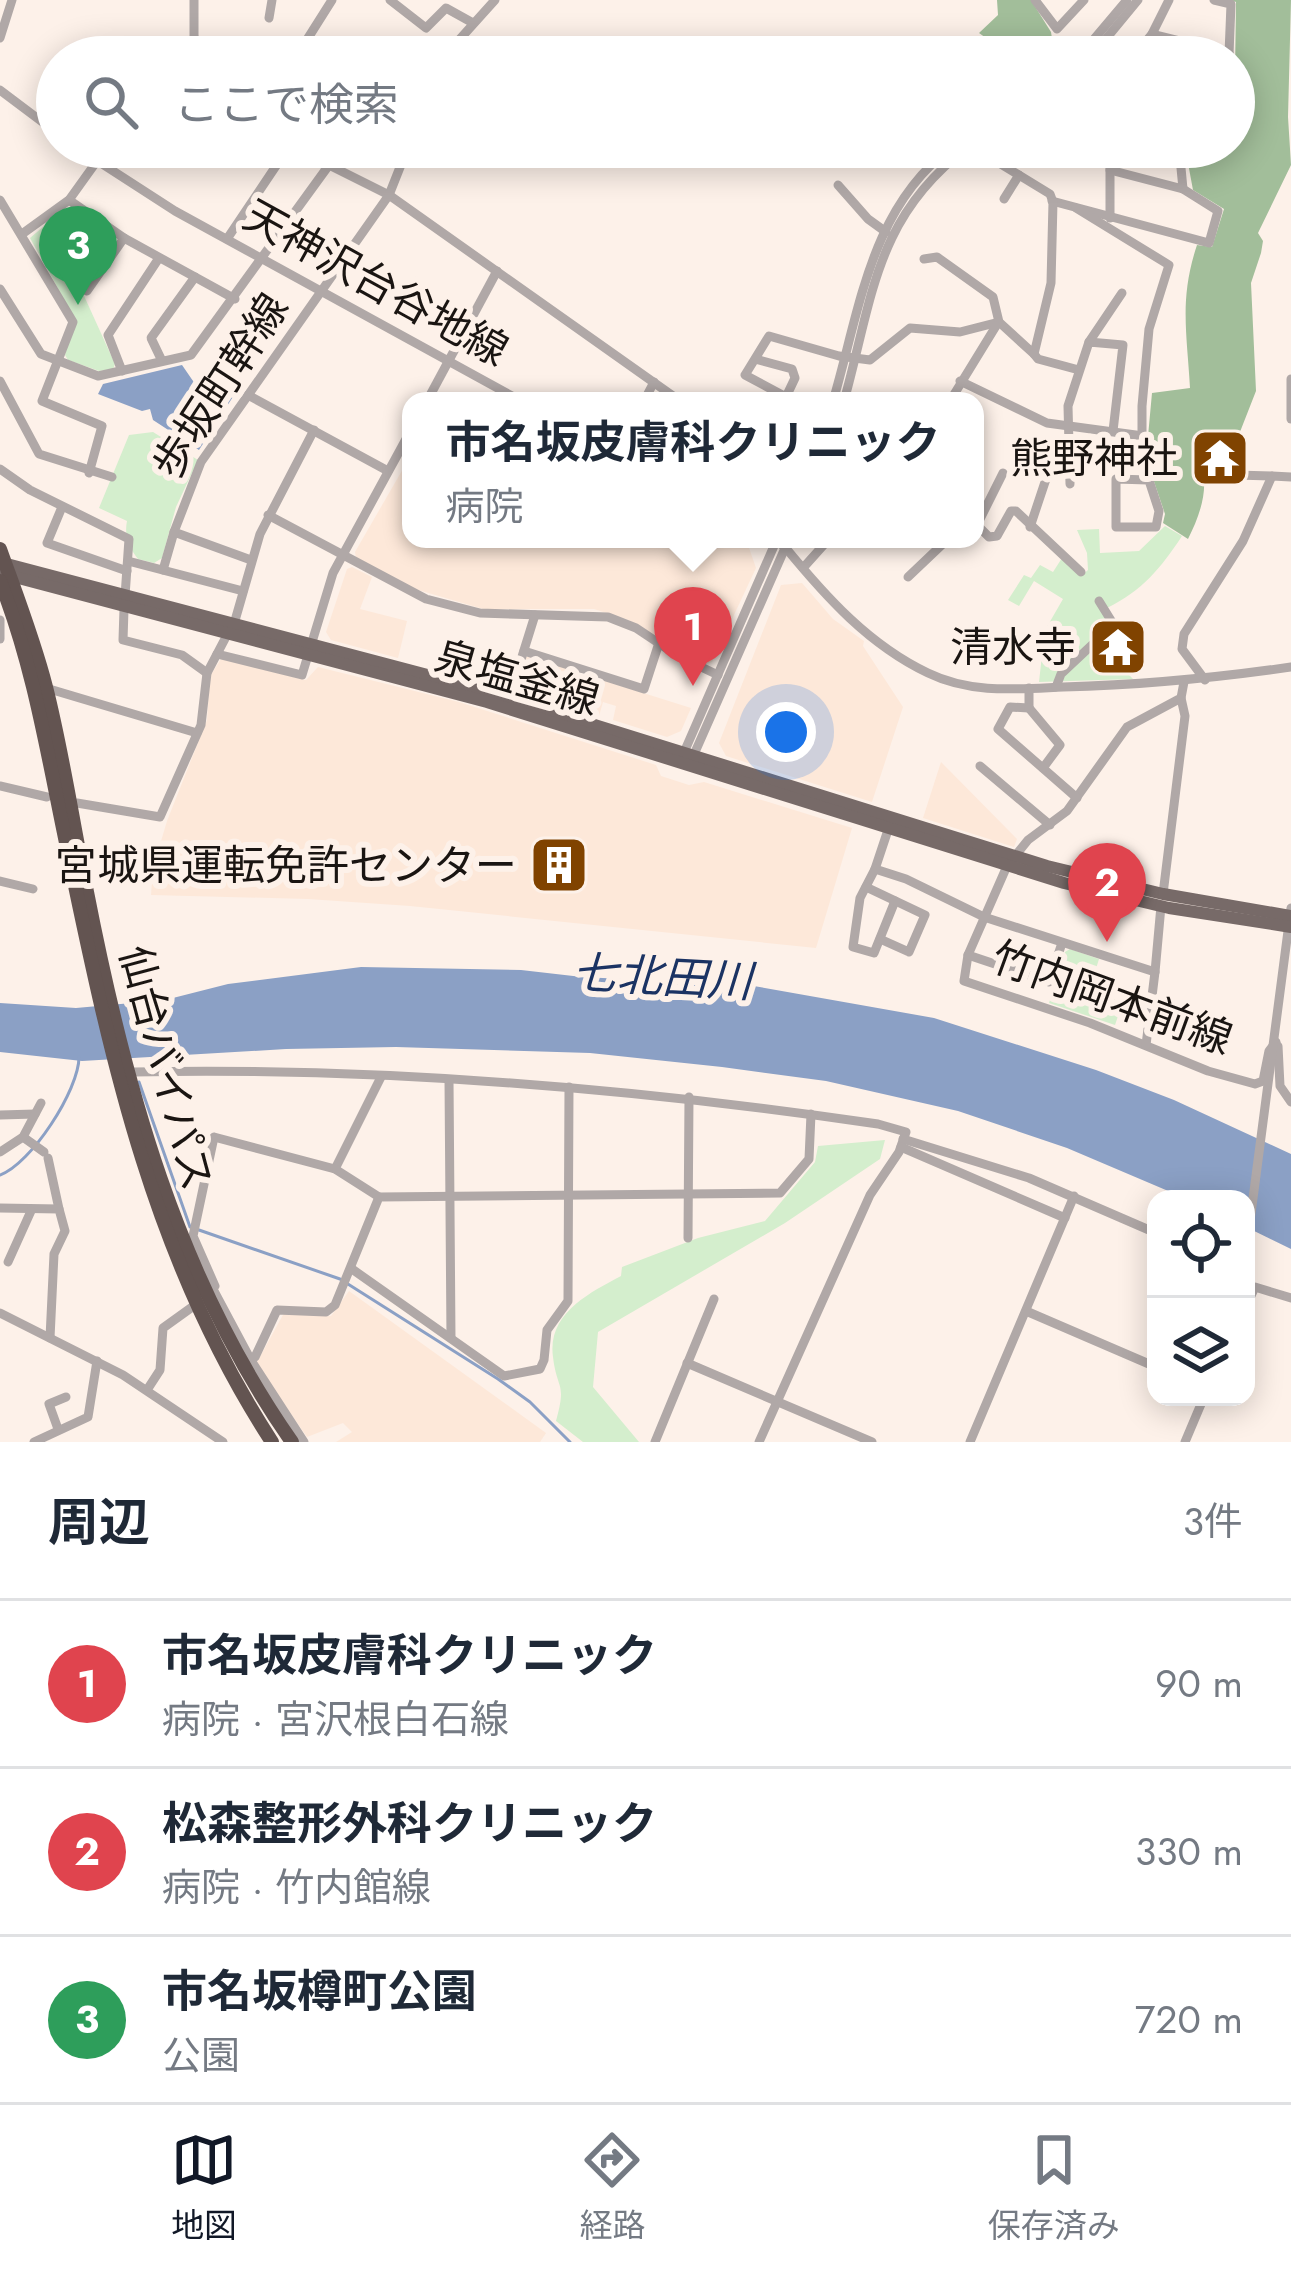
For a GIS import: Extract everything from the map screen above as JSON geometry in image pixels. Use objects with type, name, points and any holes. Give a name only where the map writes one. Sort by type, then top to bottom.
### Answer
[{"type":"highway","name":"仙台バイパス","points":[[2,567],[46,688],[85,910]]},
{"type":"highway","name":"仙台バイパス","points":[[2,567],[152,1196],[272,1442]]},
{"type":"highway","name":"仙台バイパス","points":[[204,1296],[292,1442]]},
{"type":"main road","points":[[2,567],[509,698],[1011,861],[1162,900],[1290,919]]},
{"type":"main road","name":"泉塩釜線","points":[[309,649],[687,758],[888,830],[1011,861]]},
{"type":"street","points":[[0,38],[12,0]]},
{"type":"street","points":[[194,0],[194,36]]},
{"type":"street","points":[[269,18],[272,0]]},
{"type":"street","points":[[309,36],[332,0]]},
{"type":"street","points":[[390,0],[426,28],[446,8],[473,23]]},
{"type":"street","points":[[464,36],[495,0]]},
{"type":"street","points":[[1035,0],[1057,29],[1084,0]]},
{"type":"street","points":[[1097,36],[1127,0]]},
{"type":"street","points":[[1108,36],[1138,0]]},
{"type":"street","points":[[1159,36],[1152,34],[1168,0]]},
{"type":"street","points":[[1214,0],[1231,4],[1230,36]]},
{"type":"street","points":[[0,90],[36,117]]},
{"type":"street","points":[[22,234],[69,200],[92,168]]},
{"type":"street","name":"天神沢台谷地線","points":[[109,168],[262,259],[505,392]]},
{"type":"street","points":[[226,238],[270,168]]},
{"type":"street","points":[[0,289],[41,354],[98,376],[191,355],[327,168]]},
{"type":"street","points":[[335,168],[388,195],[668,392]]},
{"type":"street","name":"歩坂町幹線","points":[[251,560],[174,532],[201,462],[388,195],[399,168]]},
{"type":"street","points":[[837,392],[887,233],[928,168]]},
{"type":"street","points":[[887,233],[921,189],[944,168]]},
{"type":"street","points":[[1007,168],[1050,194],[1052,201],[1051,283],[1034,354]]},
{"type":"street","points":[[1182,168],[1184,189]]},
{"type":"street","points":[[1052,201],[1110,218],[1209,243],[1218,211],[1184,189],[1110,170],[1110,218]]},
{"type":"street","points":[[1004,200],[1019,175]]},
{"type":"street","points":[[838,185],[868,220],[887,233]]},
{"type":"street","points":[[69,200],[124,238],[235,298]]},
{"type":"street","points":[[1,204],[73,322],[43,400],[102,427],[89,473]]},
{"type":"street","points":[[1076,208],[1169,266],[1149,329],[1143,436],[1142,459],[1159,511],[1156,527],[1116,527],[1116,479],[1148,480]]},
{"type":"street","points":[[90,215],[67,249],[87,291],[124,238]]},
{"type":"street","points":[[924,259],[937,257],[993,297],[999,322],[1038,359],[1079,370]]},
{"type":"street","points":[[122,371],[108,335],[159,258]]},
{"type":"street","points":[[432,392],[497,271]]},
{"type":"street","points":[[162,362],[151,338],[195,278]]},
{"type":"street","points":[[1070,484],[1068,423],[1079,370],[1089,342],[1122,293]]},
{"type":"street","points":[[777,392],[745,375],[769,336],[870,360],[910,328],[960,332],[999,322]]},
{"type":"street","points":[[954,392],[999,322]]},
{"type":"street","points":[[1089,342],[1123,345],[1113,430]]},
{"type":"street","points":[[845,392],[851,358]]},
{"type":"street","points":[[755,359],[792,369],[795,378],[788,392]]},
{"type":"street","points":[[1291,379],[1291,419]]},
{"type":"street","points":[[0,380],[39,454],[112,477]]},
{"type":"street","points":[[960,381],[981,392]]},
{"type":"street","points":[[649,392],[654,382]]},
{"type":"street","points":[[984,394],[1029,418],[1143,436]]},
{"type":"street","points":[[248,395],[388,472]]},
{"type":"street","points":[[77,803],[160,817],[197,733],[207,673],[230,629],[268,515],[314,430]]},
{"type":"street","points":[[217,654],[302,675],[327,589],[402,446]]},
{"type":"street","points":[[0,469],[62,507],[129,539],[123,640],[182,656],[207,673]]},
{"type":"street","points":[[1030,527],[1049,470]]},
{"type":"street","points":[[984,509],[1003,473]]},
{"type":"street","points":[[1235,475],[1291,477]]},
{"type":"street","points":[[1205,680],[1181,642],[1237,552],[1272,476]]},
{"type":"street","points":[[62,507],[47,543],[243,591]]},
{"type":"street","points":[[984,532],[997,536],[1016,511],[1081,572]]},
{"type":"street","points":[[268,515],[426,599],[480,613],[608,617],[718,675]]},
{"type":"street","points":[[163,570],[174,532]]},
{"type":"street","points":[[687,758],[718,675],[777,548]]},
{"type":"street","points":[[687,758],[777,548]]},
{"type":"street","points":[[786,548],[850,621],[928,673],[975,688],[1184,682],[1291,667]]},
{"type":"street","points":[[802,568],[821,548]]},
{"type":"street","points":[[908,577],[943,548]]},
{"type":"street","points":[[1055,687],[1061,674],[1110,628],[1112,622],[1099,602]]},
{"type":"street","points":[[509,698],[535,615]]},
{"type":"street","points":[[0,620],[0,639]]},
{"type":"street","points":[[524,651],[644,689],[659,643]]},
{"type":"street","points":[[1146,1045],[1185,716],[1180,698],[1184,682]]},
{"type":"street","points":[[46,688],[197,733]]},
{"type":"street","points":[[1029,688],[1029,708],[1060,745],[1043,768]]},
{"type":"street","points":[[1011,861],[1077,798],[1127,727],[1180,698]]},
{"type":"street","points":[[1029,708],[1010,707],[998,729],[1077,798]]},
{"type":"street","points":[[980,766],[1049,825]]},
{"type":"street","points":[[0,786],[47,797]]},
{"type":"street","points":[[888,830],[860,898],[853,947],[874,953],[896,901]]},
{"type":"street","name":"竹内岡本前線","points":[[1011,861],[968,956],[962,974],[969,984],[1208,1071],[1260,1084],[1276,1042]]},
{"type":"street","points":[[875,868],[983,917],[1155,973]]},
{"type":"street","points":[[0,880],[33,889]]},
{"type":"street","points":[[866,887],[925,915]]},
{"type":"street","points":[[880,939],[909,952],[939,895]]},
{"type":"street","points":[[1255,1194],[1290,919]]},
{"type":"street","points":[[968,956],[1048,982],[1062,943]]},
{"type":"street","points":[[1276,1042],[1280,1086],[1291,1102]]},
{"type":"street","points":[[127,1077],[381,1077],[569,1087],[689,1097],[906,1132],[870,1195],[759,1442]]},
{"type":"street","points":[[335,1169],[381,1077]]},
{"type":"street","points":[[449,1080],[451,1338]]},
{"type":"street","points":[[351,1271],[504,1376],[543,1365],[547,1330],[568,1301],[569,1087]]},
{"type":"street","points":[[688,1238],[689,1097]]},
{"type":"street","points":[[0,1115],[38,1108],[37,1148],[65,1231],[54,1254],[50,1338]]},
{"type":"street","points":[[147,1390],[160,1370],[163,1328],[204,1296],[195,1228],[214,1137],[335,1169],[379,1197],[780,1193],[809,1159],[811,1114]]},
{"type":"street","points":[[902,1143],[1074,1196],[1147,1228]]},
{"type":"street","points":[[902,1143],[1065,1218]]},
{"type":"street","points":[[0,1152],[37,1148]]},
{"type":"street","points":[[970,1442],[1074,1196]]},
{"type":"street","points":[[304,1442],[248,1365],[278,1310],[326,1312],[335,1305],[379,1197]]},
{"type":"street","points":[[0,1208],[59,1209]]},
{"type":"street","points":[[8,1262],[31,1211]]},
{"type":"street","points":[[1250,1298],[1255,1287],[1291,1298]]},
{"type":"street","points":[[655,1442],[714,1299]]},
{"type":"street","points":[[1026,1311],[1147,1363]]},
{"type":"street","points":[[0,1313],[97,1361],[147,1390],[209,1439],[223,1442]]},
{"type":"street","points":[[34,1442],[88,1417],[97,1361]]},
{"type":"street","points":[[687,1363],[872,1442]]},
{"type":"street","points":[[58,1429],[49,1404],[65,1397]]},
{"type":"street","points":[[1185,1442],[1200,1406]]},
{"type":"shaded area","points":[[402,471],[402,548],[749,548],[756,568],[712,662],[706,664],[628,620],[594,609],[483,609],[408,587],[356,558],[355,552]]},
{"type":"shaded area","points":[[347,569],[372,577],[360,609],[407,621],[398,658],[331,640],[326,632]]},
{"type":"shaded area","points":[[802,583],[833,619],[864,641],[903,707],[872,802],[726,756],[719,743],[781,585]]},
{"type":"shaded area","points":[[526,657],[691,708],[681,731],[667,737],[613,720],[616,706],[603,702],[599,716],[516,690]]},
{"type":"shaded area","name":"宮城県運転免許センター","points":[[221,659],[306,680],[318,667],[459,702],[656,765],[661,776],[689,785],[704,782],[852,828],[816,948],[410,906],[151,895],[153,868],[207,720],[210,676]]},
{"type":"shaded area","points":[[941,762],[1017,839],[1014,847],[923,818]]},
{"type":"shaded area","points":[[349,1291],[546,1433],[540,1442],[336,1442],[352,1432],[343,1423],[307,1437],[256,1364],[284,1313],[331,1316]]},
{"type":"green space","points":[[997,0],[1031,0],[1052,36],[979,33],[998,15]]},
{"type":"green space","points":[[1231,0],[1291,0],[1291,165],[1258,233],[1263,241],[1251,283],[1256,391],[1238,437],[1216,431],[1209,447],[1196,452],[1203,496],[1188,539],[1163,523],[1165,514],[1146,458],[1152,393],[1190,388],[1188,282],[1197,245],[1212,247],[1224,209],[1193,190],[1189,168],[1255,168],[1255,36],[1236,36],[1236,2]]},
{"type":"green space","points":[[50,221],[115,364],[113,369],[99,371],[65,355],[75,319],[30,238]]},
{"type":"green space","points":[[153,432],[198,460],[176,507],[162,558],[154,563],[135,555],[127,521],[99,508],[129,435]]},
{"type":"green space","points":[[1165,526],[1182,536],[1174,548],[1141,586],[1107,608],[1117,634],[1102,647],[1133,679],[1039,682],[1042,655],[1033,651],[1063,599],[1034,581],[1019,606],[1008,600],[1024,575],[1031,578],[1040,565],[1053,572],[1062,558],[1081,576],[1088,570],[1087,553],[1077,530],[1099,529],[1100,553],[1139,551]]},
{"type":"green space","points":[[1070,949],[1099,959],[1089,991],[1117,1000],[1115,1025],[1049,1003]]},
{"type":"green space","points":[[885,1140],[880,1159],[785,1223],[598,1332],[593,1387],[639,1442],[583,1442],[556,1421],[561,1392],[553,1342],[563,1317],[573,1307],[621,1276],[622,1267],[698,1238],[765,1221],[815,1162],[818,1146]]},
{"type":"water","points":[[182,365],[202,394],[225,379],[236,392],[199,450],[153,420],[150,409],[142,411],[98,394],[103,384]]},
{"type":"water","name":"七北田川","points":[[361,967],[521,970],[748,985],[934,1018],[1096,1070],[1291,1154],[1291,1249],[1255,1231],[1255,1190],[1166,1190],[1067,1148],[958,1111],[826,1081],[590,1053],[396,1047],[82,1061],[0,1052],[0,1003],[76,1008],[165,1000],[228,984]]},
{"type":"waterway","points":[[0,1175],[39,1142],[71,1088],[79,1057]]},
{"type":"waterway","points":[[139,1082],[190,1227]]},
{"type":"waterway","points":[[199,1230],[340,1279],[498,1379],[530,1402],[570,1442]]},
{"type":"place","name":"市名坂樽町公園","points":[[78,305]]},
{"type":"place","name":"熊野神社","points":[[1220,458]]},
{"type":"place","name":"清水寺","points":[[1118,647]]},
{"type":"place","name":"市名坂皮膚科クリニック","points":[[693,686]]},
{"type":"place","name":"宮城県運転免許センター","points":[[559,865]]},
{"type":"place","name":"松森整形外科クリニック","points":[[1107,942]]}]
